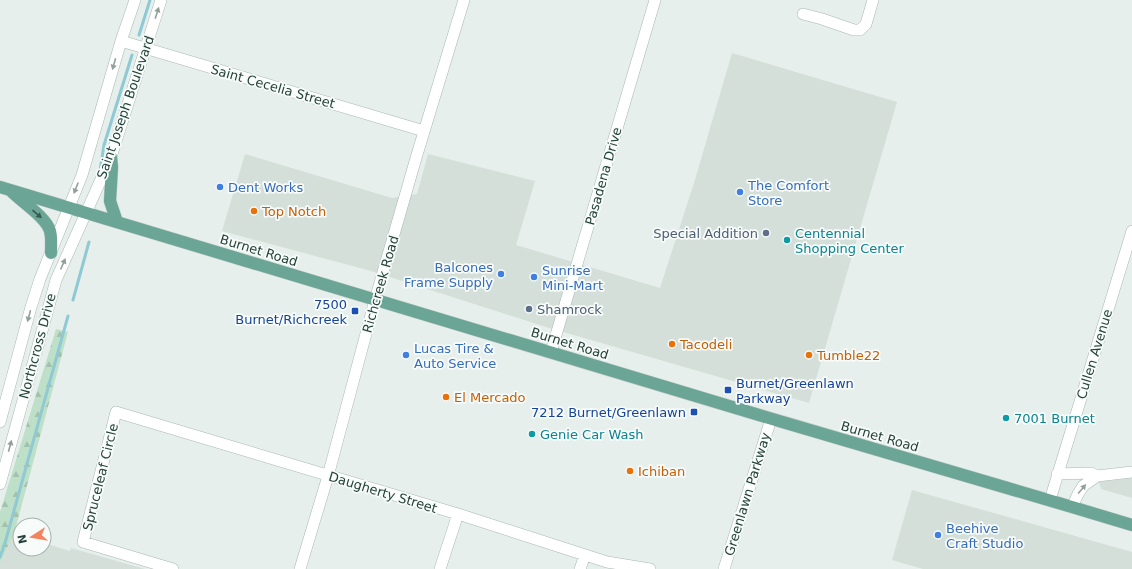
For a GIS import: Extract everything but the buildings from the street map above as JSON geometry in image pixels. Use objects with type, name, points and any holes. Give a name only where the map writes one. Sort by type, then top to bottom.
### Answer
[{"type":"main road","points":[[110,157],[112,167],[110,201],[117,222]]},
{"type":"main road","name":"Burnet Road","points":[[4,188],[771,419],[1132,525]]},
{"type":"main road","points":[[4,188],[43,220],[48,226],[50,232],[51,253]]},
{"type":"street","name":"Saint Joseph Boulevard","points":[[68,208],[82,175],[134,0]]},
{"type":"street","name":"Saint Joseph Boulevard","points":[[85,213],[110,157],[161,0]]},
{"type":"street","name":"Richcreek Road","points":[[300,569],[328,476],[375,300],[464,0]]},
{"type":"street","name":"Pasadena Drive","points":[[551,352],[655,0]]},
{"type":"street","points":[[804,14],[854,30],[860,30],[866,24],[873,0]]},
{"type":"street","name":"Saint Cecelia Street","points":[[121,41],[424,131]]},
{"type":"street","name":"Northcross Drive","points":[[0,422],[40,279],[68,208]]},
{"type":"street","name":"Northcross Drive","points":[[0,484],[56,280],[85,213]]},
{"type":"street","name":"Cullen Avenue","points":[[1050,500],[1132,231]]},
{"type":"street","points":[[6,400],[22,405]]},
{"type":"street","name":"Daugherty Street","points":[[116,412],[458,514],[607,562],[650,569]]},
{"type":"street","name":"Spruceleaf Circle","points":[[116,412],[83,542],[173,569]]},
{"type":"street","name":"Greenlawn Parkway","points":[[724,569],[771,419]]},
{"type":"street","points":[[1072,507],[1080,490],[1097,476],[1132,472]]},
{"type":"street","points":[[1058,474],[1091,473],[1097,476]]},
{"type":"street","points":[[440,569],[458,514]]},
{"type":"street","points":[[580,569],[585,555]]},
{"type":"shaded area","points":[[732,53],[897,102],[809,403],[546,327],[371,271],[222,231],[245,154],[392,198],[417,194],[428,154],[535,181],[516,245],[660,288],[694,183]]},
{"type":"shaded area","points":[[1132,478],[1132,498],[1101,489],[1099,482]]},
{"type":"shaded area","points":[[912,490],[1132,552],[1132,569],[923,569],[892,560]]},
{"type":"shaded area","points":[[12,538],[12,557],[52,557],[52,545],[70,551],[71,548],[145,569],[0,569],[0,563]]},
{"type":"green space","points":[[56,329],[68,332],[19,517],[12,517],[12,538],[0,563],[0,512]]},
{"type":"waterway","points":[[139,35],[150,0]]},
{"type":"waterway","points":[[100,171],[104,145],[132,55]]},
{"type":"waterway","points":[[73,300],[89,242]]},
{"type":"waterway","points":[[0,557],[68,316]]},
{"type":"place","name":"Dent Works","points":[[220,187]]},
{"type":"place","name":"The Comfort Store","points":[[740,192]]},
{"type":"place","name":"Top Notch","points":[[254,211]]},
{"type":"place","name":"Special Addition","points":[[766,233]]},
{"type":"place","name":"Centennial Shopping Center","points":[[787,240]]},
{"type":"place","name":"Balcones Frame Supply","points":[[501,274]]},
{"type":"place","name":"Sunrise Mini-Mart","points":[[534,277]]},
{"type":"place","name":"Shamrock","points":[[529,309]]},
{"type":"place","name":"7500 Burnet/Richcreek","points":[[355,311]]},
{"type":"place","name":"Tacodeli","points":[[672,344]]},
{"type":"place","name":"Lucas Tire & Auto Service","points":[[406,355]]},
{"type":"place","name":"Tumble22","points":[[809,355]]},
{"type":"place","name":"Burnet/Greenlawn Parkway","points":[[728,390]]},
{"type":"place","name":"El Mercado","points":[[446,397]]},
{"type":"place","name":"7212 Burnet/Greenlawn","points":[[694,412]]},
{"type":"place","name":"7001 Burnet","points":[[1006,418]]},
{"type":"place","name":"Genie Car Wash","points":[[532,434]]},
{"type":"place","name":"Ichiban","points":[[630,471]]},
{"type":"place","name":"Beehive Craft Studio","points":[[938,535]]}]
